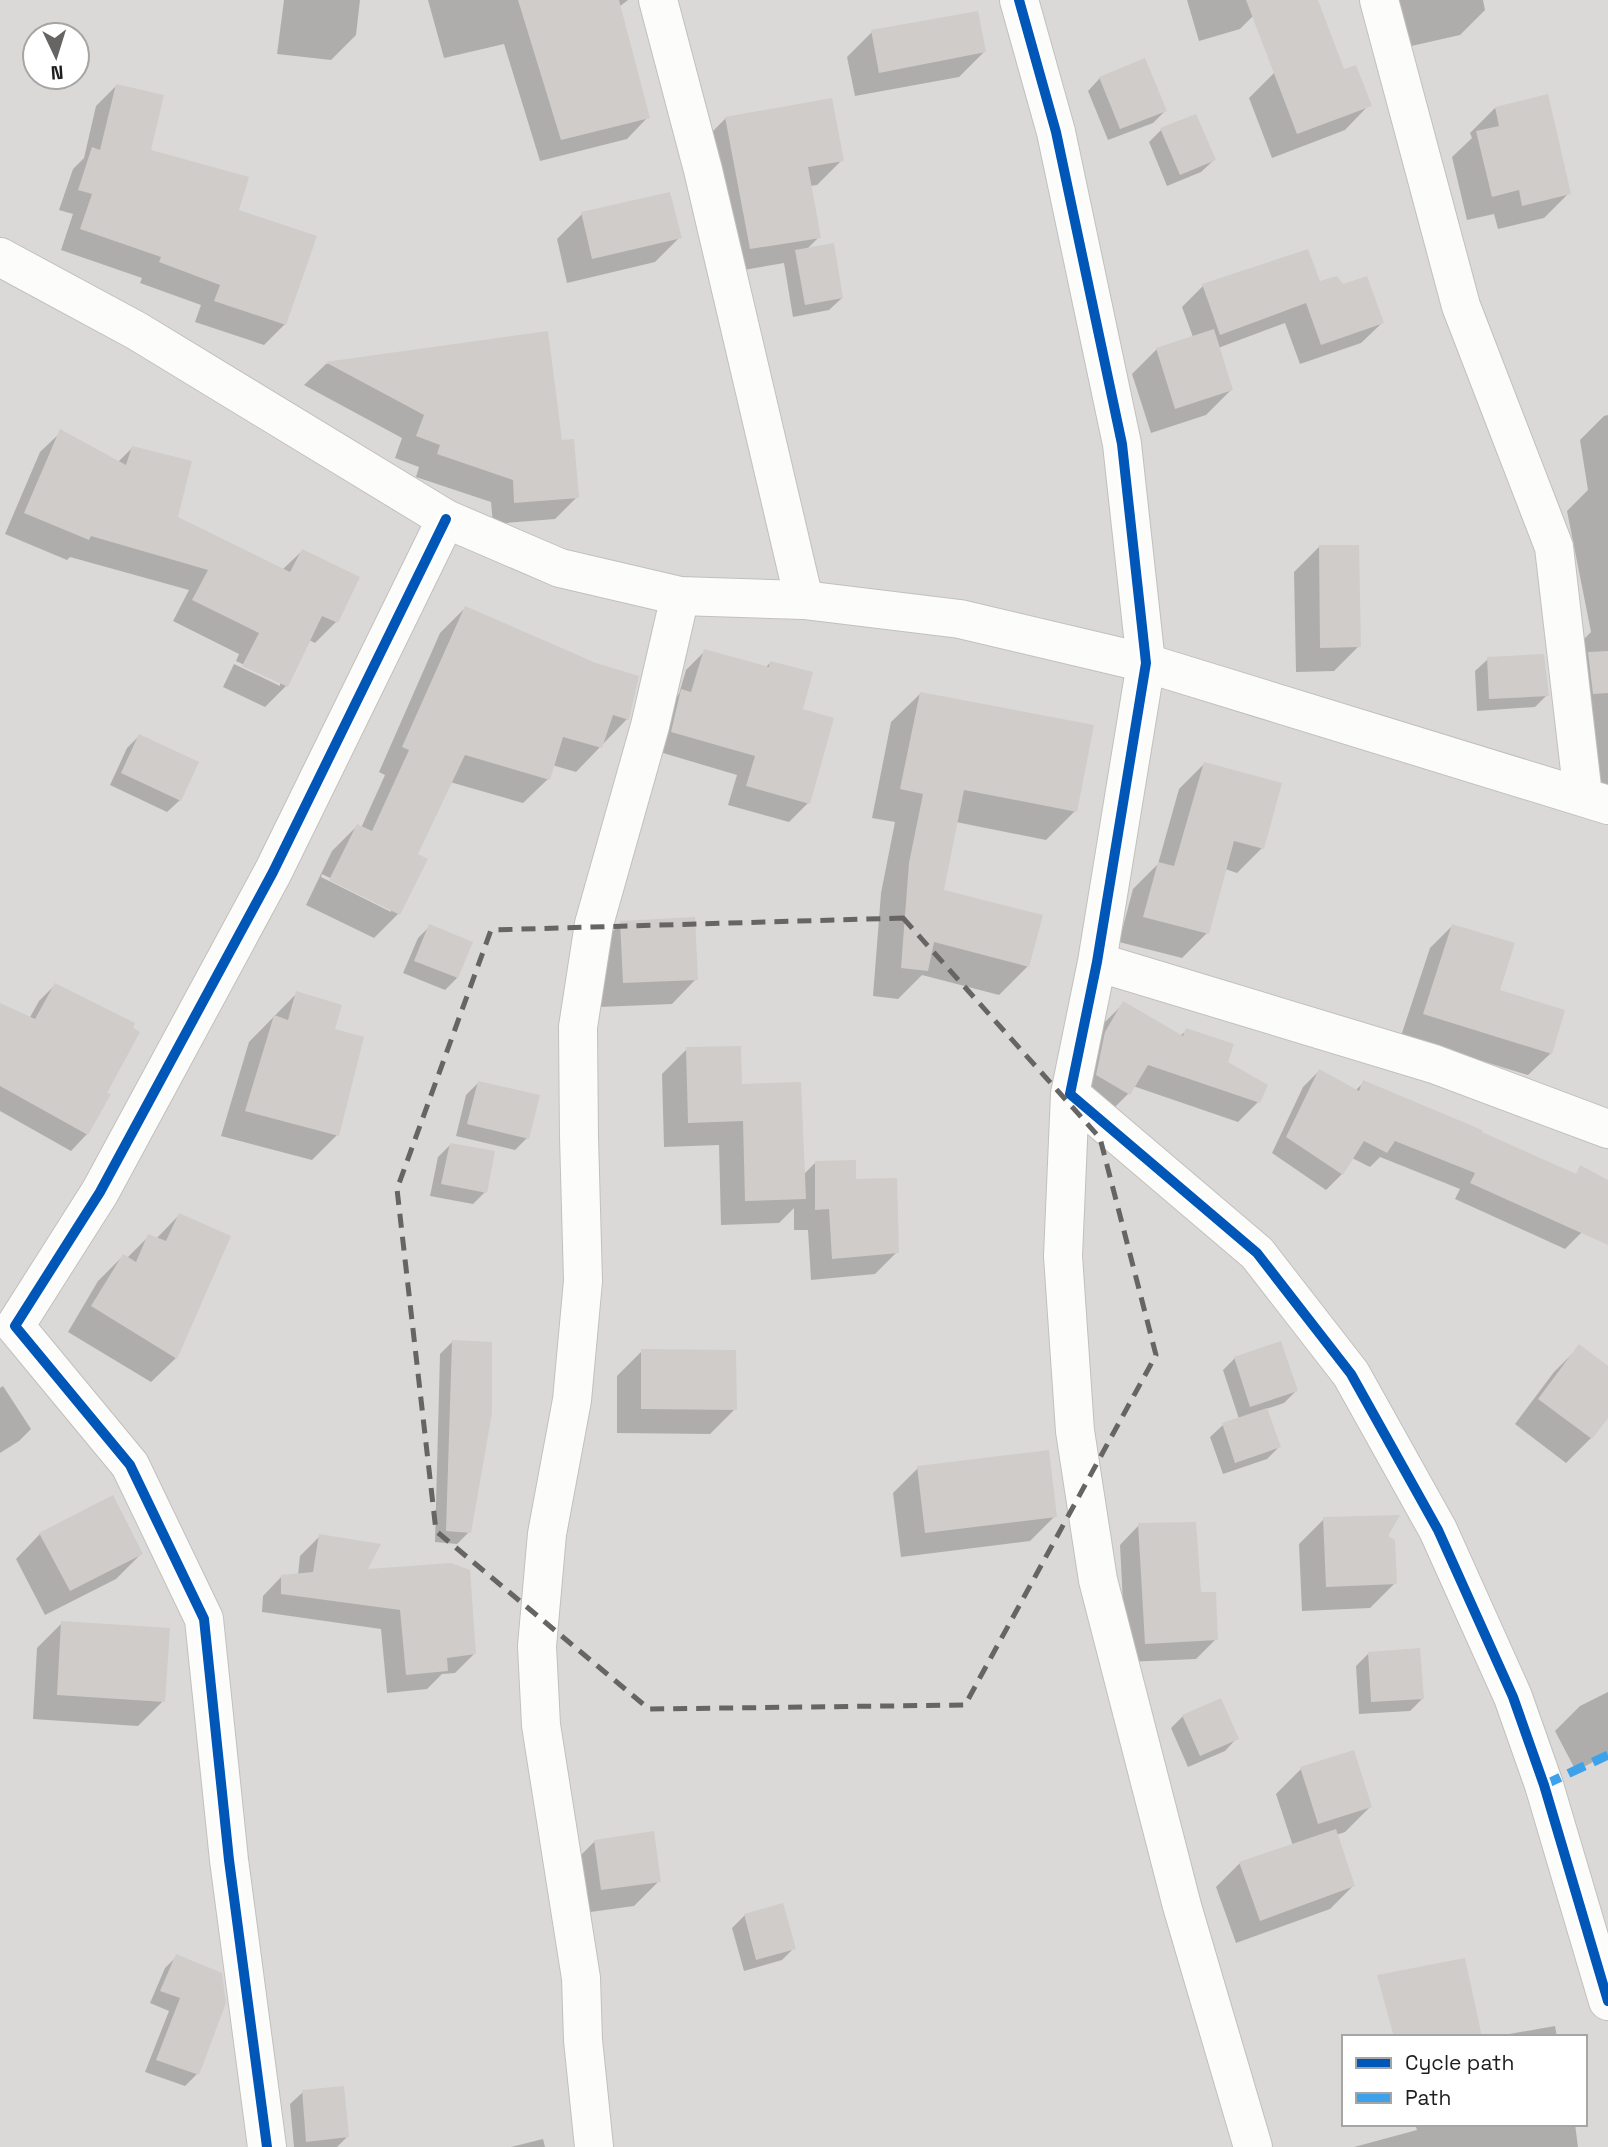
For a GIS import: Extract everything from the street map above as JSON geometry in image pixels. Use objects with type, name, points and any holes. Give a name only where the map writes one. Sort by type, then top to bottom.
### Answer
[{"type":"street","points":[[658,0],[703,170],[804,600]]},
{"type":"street","points":[[1018,0],[1056,132],[1122,444],[1146,663],[1097,962],[1070,1094],[1063,1256],[1075,1431],[1098,1580],[1182,1906],[1253,2147]]},
{"type":"street","points":[[0,257],[137,331],[446,519],[560,568],[680,596],[804,600],[960,619],[1146,663],[1595,801],[1554,547],[1461,306],[1379,0]]},
{"type":"street","points":[[267,2147],[229,1860],[204,1619],[130,1465],[7,1332],[100,1192],[273,872],[446,519]]},
{"type":"street","points":[[594,2147],[583,2040],[581,1978],[541,1725],[537,1646],[547,1534],[572,1400],[583,1281],[578,1027],[594,924],[650,726],[680,596]]},
{"type":"street","points":[[1097,962],[1434,1064],[1608,1129]]},
{"type":"street","points":[[1070,1094],[1257,1253],[1351,1374],[1438,1530],[1513,1697],[1544,1785],[1608,2001]]},
{"type":"highlighted area","points":[[903,918],[1100,1138],[1156,1355],[965,1705],[649,1709],[436,1531],[397,1189],[491,930]]},
{"type":"shaded area","points":[[0,0],[1608,0],[1608,2147],[0,2147]]},
{"type":"building","points":[[518,0],[619,0],[650,118],[561,140]]},
{"type":"building","points":[[1246,0],[1318,0],[1344,69],[1356,65],[1372,106],[1297,134]]},
{"type":"building","points":[[978,11],[986,52],[879,73],[871,30]]},
{"type":"building","points":[[1145,58],[1167,111],[1120,129],[1099,77]]},
{"type":"building","points":[[116,84],[164,95],[151,150],[249,177],[239,210],[317,236],[286,325],[214,301],[220,285],[159,262],[161,257],[80,229],[92,194],[78,190],[92,147],[100,150]]},
{"type":"building","points":[[1548,94],[1571,194],[1522,206],[1519,190],[1492,197],[1476,131],[1499,126],[1495,107]]},
{"type":"building","points":[[832,98],[844,161],[808,167],[821,238],[750,249],[725,117]]},
{"type":"building","points":[[1196,114],[1216,160],[1180,175],[1160,128]]},
{"type":"building","points":[[670,192],[682,238],[592,259],[581,212]]},
{"type":"building","points":[[834,243],[843,298],[805,305],[795,250]]},
{"type":"building","points":[[1308,249],[1320,281],[1337,276],[1343,284],[1367,276],[1384,323],[1321,345],[1306,303],[1220,335],[1202,284]]},
{"type":"building","points":[[1214,329],[1233,390],[1175,409],[1156,348]]},
{"type":"building","points":[[548,331],[562,440],[574,439],[579,498],[514,503],[513,480],[437,454],[440,445],[416,436],[424,415],[325,362]]},
{"type":"building","points":[[60,429],[126,465],[132,446],[192,461],[178,517],[290,572],[302,549],[360,577],[338,623],[322,616],[288,687],[242,666],[259,633],[192,600],[208,570],[91,536],[89,540],[24,513]]},
{"type":"building","points":[[1319,545],[1359,545],[1361,647],[1320,648]]},
{"type":"building","points":[[465,606],[596,663],[639,676],[629,720],[613,715],[602,748],[563,737],[550,780],[465,755],[418,854],[428,859],[400,915],[329,880],[357,824],[372,831],[409,750],[402,747]]},
{"type":"building","points":[[704,649],[769,667],[770,661],[813,672],[803,709],[834,718],[810,804],[746,786],[755,756],[671,732],[681,689],[691,692]]},
{"type":"building","points":[[1608,651],[1608,693],[1593,694],[1588,652]]},
{"type":"building","points":[[1544,654],[1549,696],[1489,699],[1487,657]]},
{"type":"building","points":[[920,692],[1094,725],[1077,812],[964,790],[944,890],[1043,915],[1029,967],[934,942],[928,971],[901,968],[909,863],[923,794],[900,789]]},
{"type":"building","points":[[139,734],[199,762],[181,801],[121,773]]},
{"type":"building","points":[[1204,762],[1282,783],[1264,849],[1234,841],[1209,934],[1143,917],[1158,862],[1174,866]]},
{"type":"building","points":[[695,917],[698,980],[623,983],[620,921]]},
{"type":"building","points":[[429,924],[473,942],[458,978],[414,961]]},
{"type":"building","points":[[1452,924],[1515,943],[1500,990],[1565,1010],[1552,1054],[1423,1014]]},
{"type":"building","points":[[55,983],[135,1023],[133,1028],[140,1032],[88,1135],[0,1086],[0,1003],[35,1019]]},
{"type":"building","points":[[296,991],[342,1005],[335,1029],[364,1037],[339,1136],[245,1111],[274,1015],[288,1020]]},
{"type":"building","points":[[1123,1001],[1183,1036],[1186,1028],[1234,1044],[1228,1062],[1268,1085],[1260,1103],[1148,1065],[1130,1095],[1096,1075],[1105,1032]]},
{"type":"building","points":[[741,1046],[742,1084],[801,1082],[806,1199],[745,1201],[743,1121],[688,1123],[686,1047]]},
{"type":"building","points":[[1319,1069],[1359,1091],[1363,1080],[1482,1130],[1576,1174],[1580,1165],[1608,1180],[1608,1245],[1470,1183],[1475,1173],[1395,1141],[1387,1153],[1364,1141],[1343,1175],[1286,1137]]},
{"type":"building","points":[[478,1081],[540,1095],[529,1139],[467,1124]]},
{"type":"building","points":[[450,1143],[495,1151],[487,1193],[441,1184]]},
{"type":"building","points":[[856,1160],[856,1179],[897,1178],[899,1253],[832,1259],[829,1209],[815,1210],[815,1161]]},
{"type":"building","points":[[179,1213],[231,1236],[177,1359],[91,1306],[123,1254],[136,1262],[148,1234],[166,1241]]},
{"type":"building","points":[[452,1340],[492,1342],[492,1413],[471,1533],[446,1531]]},
{"type":"building","points":[[1281,1341],[1298,1391],[1250,1407],[1234,1357]]},
{"type":"building","points":[[1579,1344],[1608,1366],[1608,1418],[1592,1439],[1538,1399]]},
{"type":"building","points":[[641,1349],[736,1350],[737,1410],[641,1409]]},
{"type":"building","points":[[1267,1408],[1281,1447],[1235,1463],[1222,1423]]},
{"type":"building","points":[[1049,1450],[1057,1517],[925,1533],[917,1466]]},
{"type":"building","points":[[113,1495],[143,1554],[70,1591],[39,1533]]},
{"type":"building","points":[[1400,1515],[1388,1536],[1395,1540],[1397,1584],[1326,1587],[1323,1517]]},
{"type":"building","points":[[1196,1522],[1201,1592],[1216,1592],[1218,1640],[1145,1644],[1138,1523]]},
{"type":"building","points":[[319,1534],[381,1544],[368,1569],[451,1563],[470,1570],[476,1654],[447,1658],[448,1671],[406,1675],[400,1610],[281,1594],[281,1575],[313,1572]]},
{"type":"building","points":[[61,1621],[170,1628],[165,1702],[57,1695]]},
{"type":"building","points":[[1420,1648],[1424,1699],[1371,1702],[1368,1652]]},
{"type":"building","points":[[1221,1698],[1239,1739],[1200,1756],[1182,1715]]},
{"type":"building","points":[[1354,1750],[1372,1807],[1318,1824],[1300,1767]]},
{"type":"building","points":[[1336,1829],[1355,1886],[1260,1921],[1239,1862]]},
{"type":"building","points":[[654,1831],[661,1882],[601,1890],[594,1840]]},
{"type":"building","points":[[783,1903],[796,1949],[756,1960],[744,1914]]},
{"type":"building","points":[[176,1954],[222,1973],[226,2003],[199,2075],[156,2060],[180,1998],[160,1991]]},
{"type":"building","points":[[1465,1958],[1482,2035],[1393,2035],[1377,1975]]},
{"type":"building","points":[[344,2086],[349,2137],[306,2142],[302,2090]]},
{"type":"marked path","points":[[1544,1785],[1608,1755]]},
{"type":"cycle path","points":[[1019,0],[1056,132],[1122,444],[1146,663],[1097,962],[1070,1094],[1257,1253],[1351,1374],[1438,1530],[1513,1697],[1544,1785],[1608,2001]]},
{"type":"cycle path","points":[[267,2147],[229,1860],[204,1619],[130,1465],[15,1326],[100,1192],[273,872],[446,519]]}]
